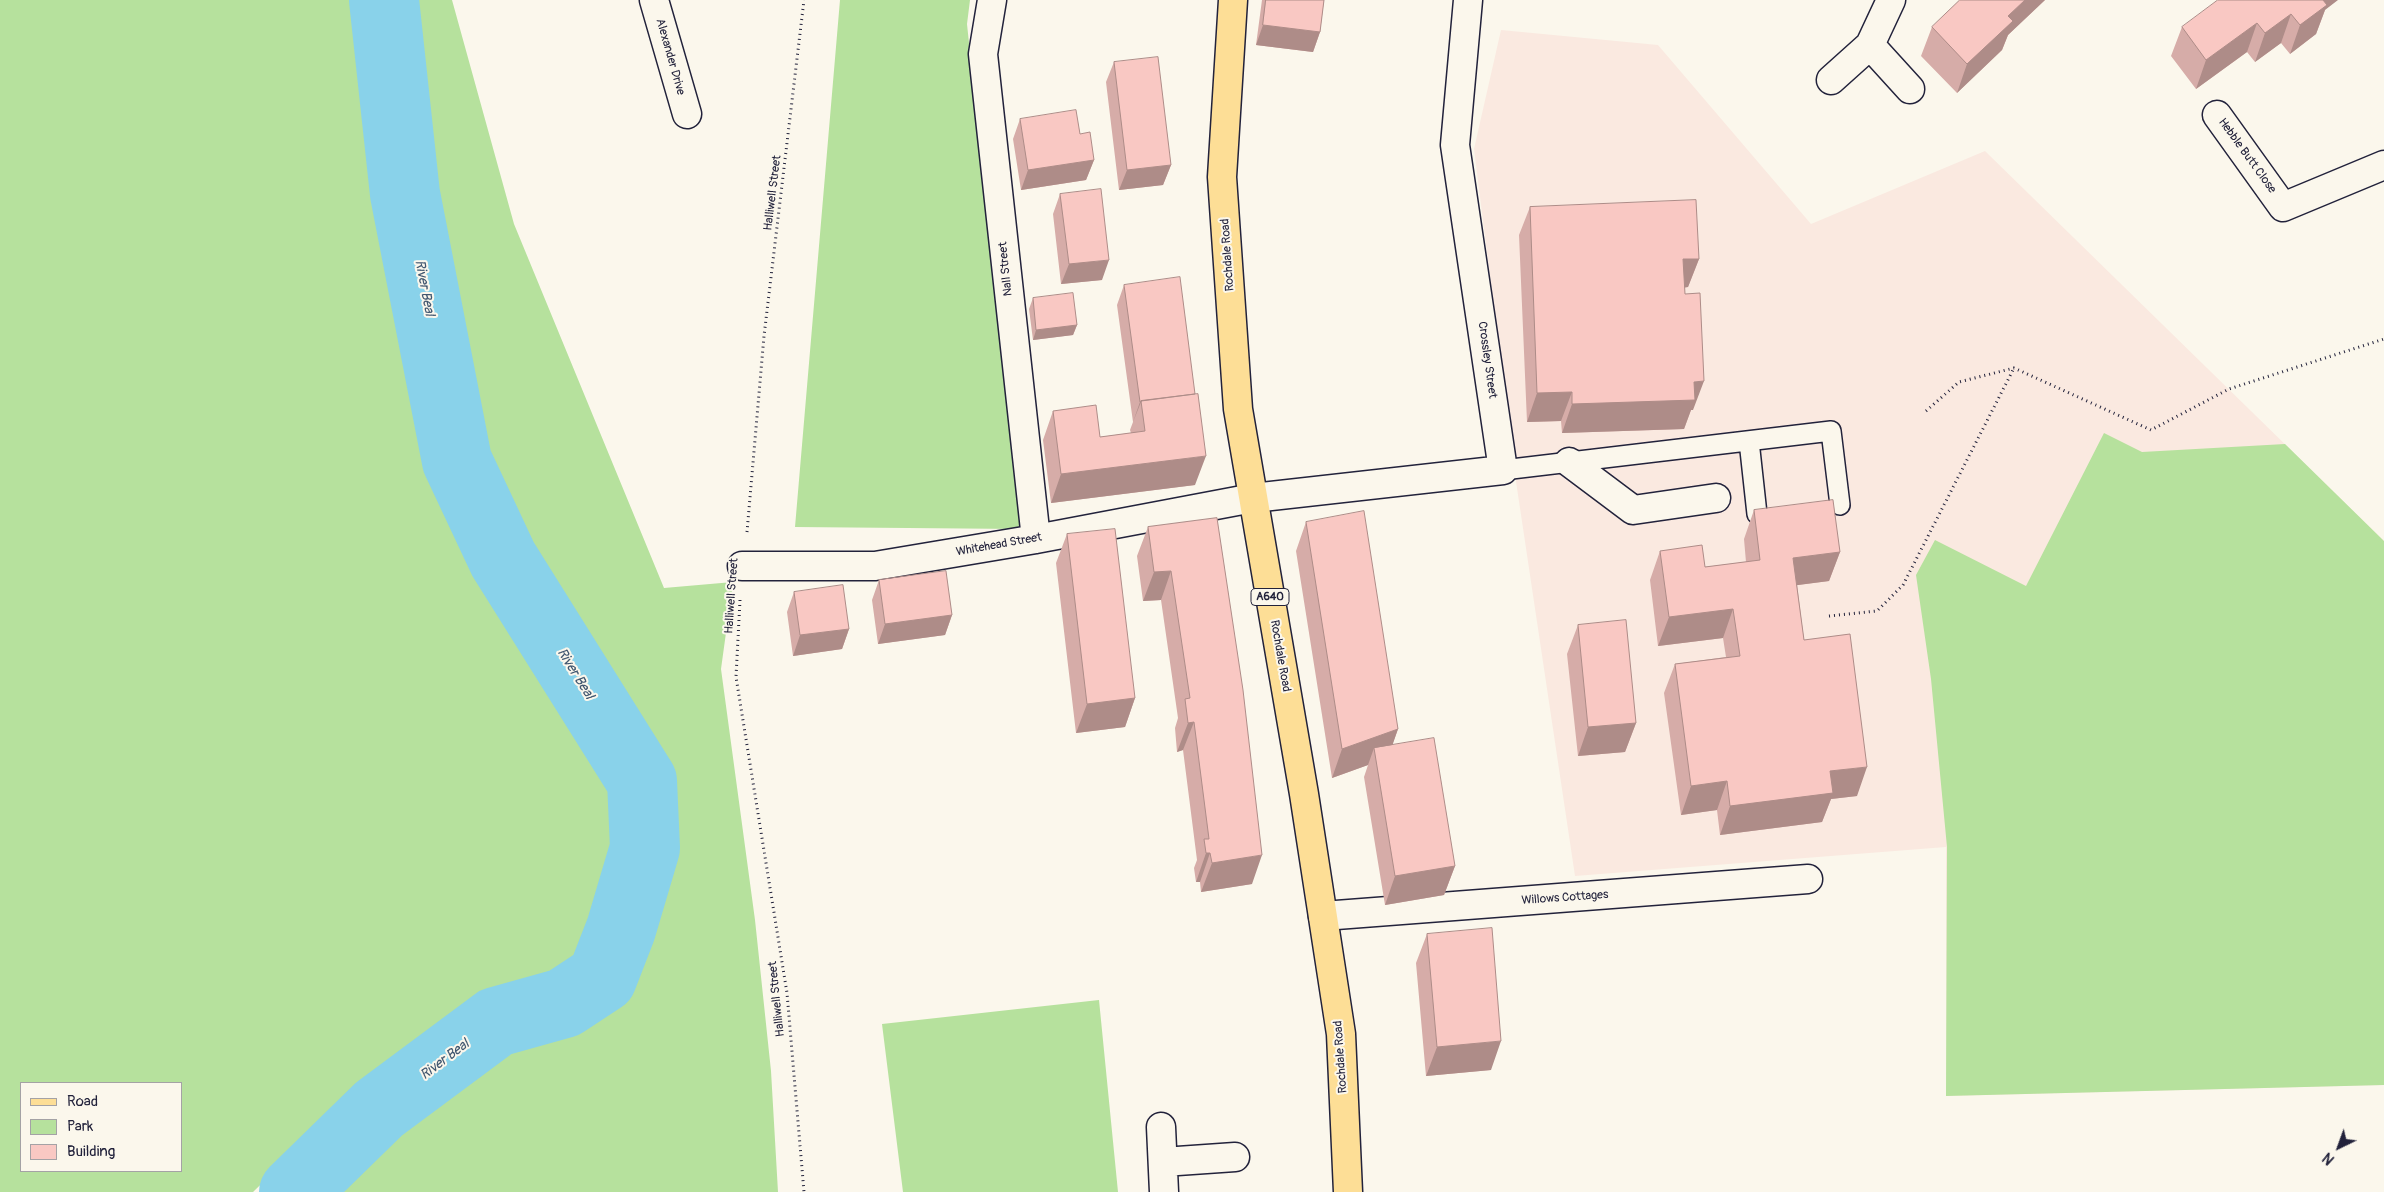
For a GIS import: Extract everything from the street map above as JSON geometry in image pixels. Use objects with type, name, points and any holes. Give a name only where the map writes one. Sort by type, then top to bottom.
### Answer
[{"type":"main road","name":"Rochdale Road","points":[[1234,0],[1222,177],[1238,409],[1304,794],[1340,1034],[1348,1192]]},
{"type":"street","name":"Alexander Drive","points":[[654,0],[687,114]]},
{"type":"street","name":"Nall Street","points":[[992,0],[983,54],[1036,539]]},
{"type":"street","name":"Crossley Street","points":[[1468,0],[1455,145],[1502,470]]},
{"type":"street","points":[[1831,80],[1870,45],[1891,0]]},
{"type":"street","points":[[1870,45],[1910,90]]},
{"type":"street","name":"Hebble Butt Close","points":[[2217,115],[2283,207],[2384,166]]},
{"type":"street","points":[[1569,462],[1633,510],[1716,498]]},
{"type":"street","points":[[1253,498],[1502,470]]},
{"type":"street","name":"Whitehead Street","points":[[742,566],[876,566],[1036,539],[1253,498]]},
{"type":"street","name":"Willows Cottages","points":[[1323,916],[1808,879]]},
{"type":"street","points":[[1161,1127],[1164,1192]]},
{"type":"street","points":[[1163,1162],[1235,1157]]},
{"type":"lane","points":[[1502,470],[1831,432],[1840,505]]},
{"type":"lane","points":[[1749,441],[1757,514]]},
{"type":"path","name":"Halliwell Street","points":[[804,0],[764,336],[749,515],[742,566],[736,677],[788,992],[804,1192]]},
{"type":"path","points":[[1926,411],[1960,382],[2014,368],[2151,430],[2229,390],[2384,339]]},
{"type":"path","points":[[1829,616],[1877,610],[1903,585],[2014,368]]},
{"type":"shaded area","points":[[1501,30],[1658,45],[1811,224],[1985,151],[2384,541],[2384,1085],[1946,1096],[1946,847],[1575,876],[1514,468],[1474,149]]},
{"type":"green space","points":[[0,0],[359,0],[404,341],[450,507],[610,769],[629,830],[614,900],[592,948],[559,980],[491,1002],[465,1019],[289,1157],[253,1192],[0,1192]]},
{"type":"green space","points":[[402,0],[452,0],[514,224],[664,588],[733,582],[721,669],[755,920],[771,1071],[778,1192],[312,1192],[413,1098],[509,1034],[574,1027],[616,1001],[649,932],[663,813],[651,770],[515,544],[480,458],[423,185]]},
{"type":"green space","points":[[840,0],[970,0],[967,24],[1020,529],[795,527]]},
{"type":"green space","points":[[2104,433],[2142,452],[2285,444],[2384,541],[2384,1085],[1946,1096],[1947,847],[1931,679],[1916,575],[1935,540],[2026,586]]},
{"type":"green space","points":[[1099,1000],[1118,1192],[903,1192],[882,1024]]},
{"type":"building","points":[[1266,0],[1324,0],[1320,32],[1263,25]]},
{"type":"building","points":[[1960,0],[2025,0],[2008,16],[2013,21],[1967,64],[1932,27]]},
{"type":"building","points":[[2218,0],[2323,0],[2327,5],[2300,25],[2291,14],[2265,33],[2257,23],[2206,60],[2182,27]]},
{"type":"building","points":[[1158,57],[1171,165],[1127,170],[1114,62]]},
{"type":"building","points":[[1076,110],[1080,134],[1090,132],[1094,160],[1028,170],[1020,119]]},
{"type":"building","points":[[1101,189],[1109,260],[1069,264],[1060,194]]},
{"type":"building","points":[[1696,200],[1699,259],[1683,259],[1685,294],[1700,293],[1704,381],[1694,382],[1695,400],[1572,404],[1572,392],[1537,393],[1530,207]]},
{"type":"building","points":[[1180,277],[1195,394],[1140,402],[1124,285]]},
{"type":"building","points":[[1073,293],[1077,325],[1036,330],[1033,298]]},
{"type":"building","points":[[1198,394],[1206,456],[1061,474],[1053,411],[1096,405],[1100,437],[1145,431],[1141,401]]},
{"type":"building","points":[[1833,500],[1840,552],[1793,558],[1804,640],[1850,634],[1867,767],[1830,771],[1833,793],[1730,806],[1727,781],[1691,786],[1675,664],[1740,656],[1733,609],[1669,617],[1660,551],[1702,545],[1705,567],[1760,560],[1754,510]]},
{"type":"building","points":[[1364,511],[1398,729],[1342,749],[1306,522]]},
{"type":"building","points":[[1217,518],[1243,690],[1262,855],[1212,863],[1210,853],[1206,853],[1204,839],[1209,839],[1194,722],[1188,723],[1185,699],[1190,698],[1171,571],[1154,572],[1148,527]]},
{"type":"building","points":[[1115,529],[1135,698],[1087,704],[1067,534]]},
{"type":"building","points":[[946,571],[952,615],[885,624],[879,580]]},
{"type":"building","points":[[843,585],[849,629],[800,635],[794,592]]},
{"type":"building","points":[[1626,620],[1636,723],[1588,727],[1578,625]]},
{"type":"building","points":[[1434,738],[1455,866],[1395,876],[1374,748]]},
{"type":"building","points":[[1492,928],[1501,1041],[1437,1047],[1427,934]]},
{"type":"waterway","name":"River Beal","points":[[294,1192],[379,1109],[496,1022],[564,1003],[602,978],[621,929],[645,848],[642,781],[503,559],[457,461],[405,194],[384,0]]}]
